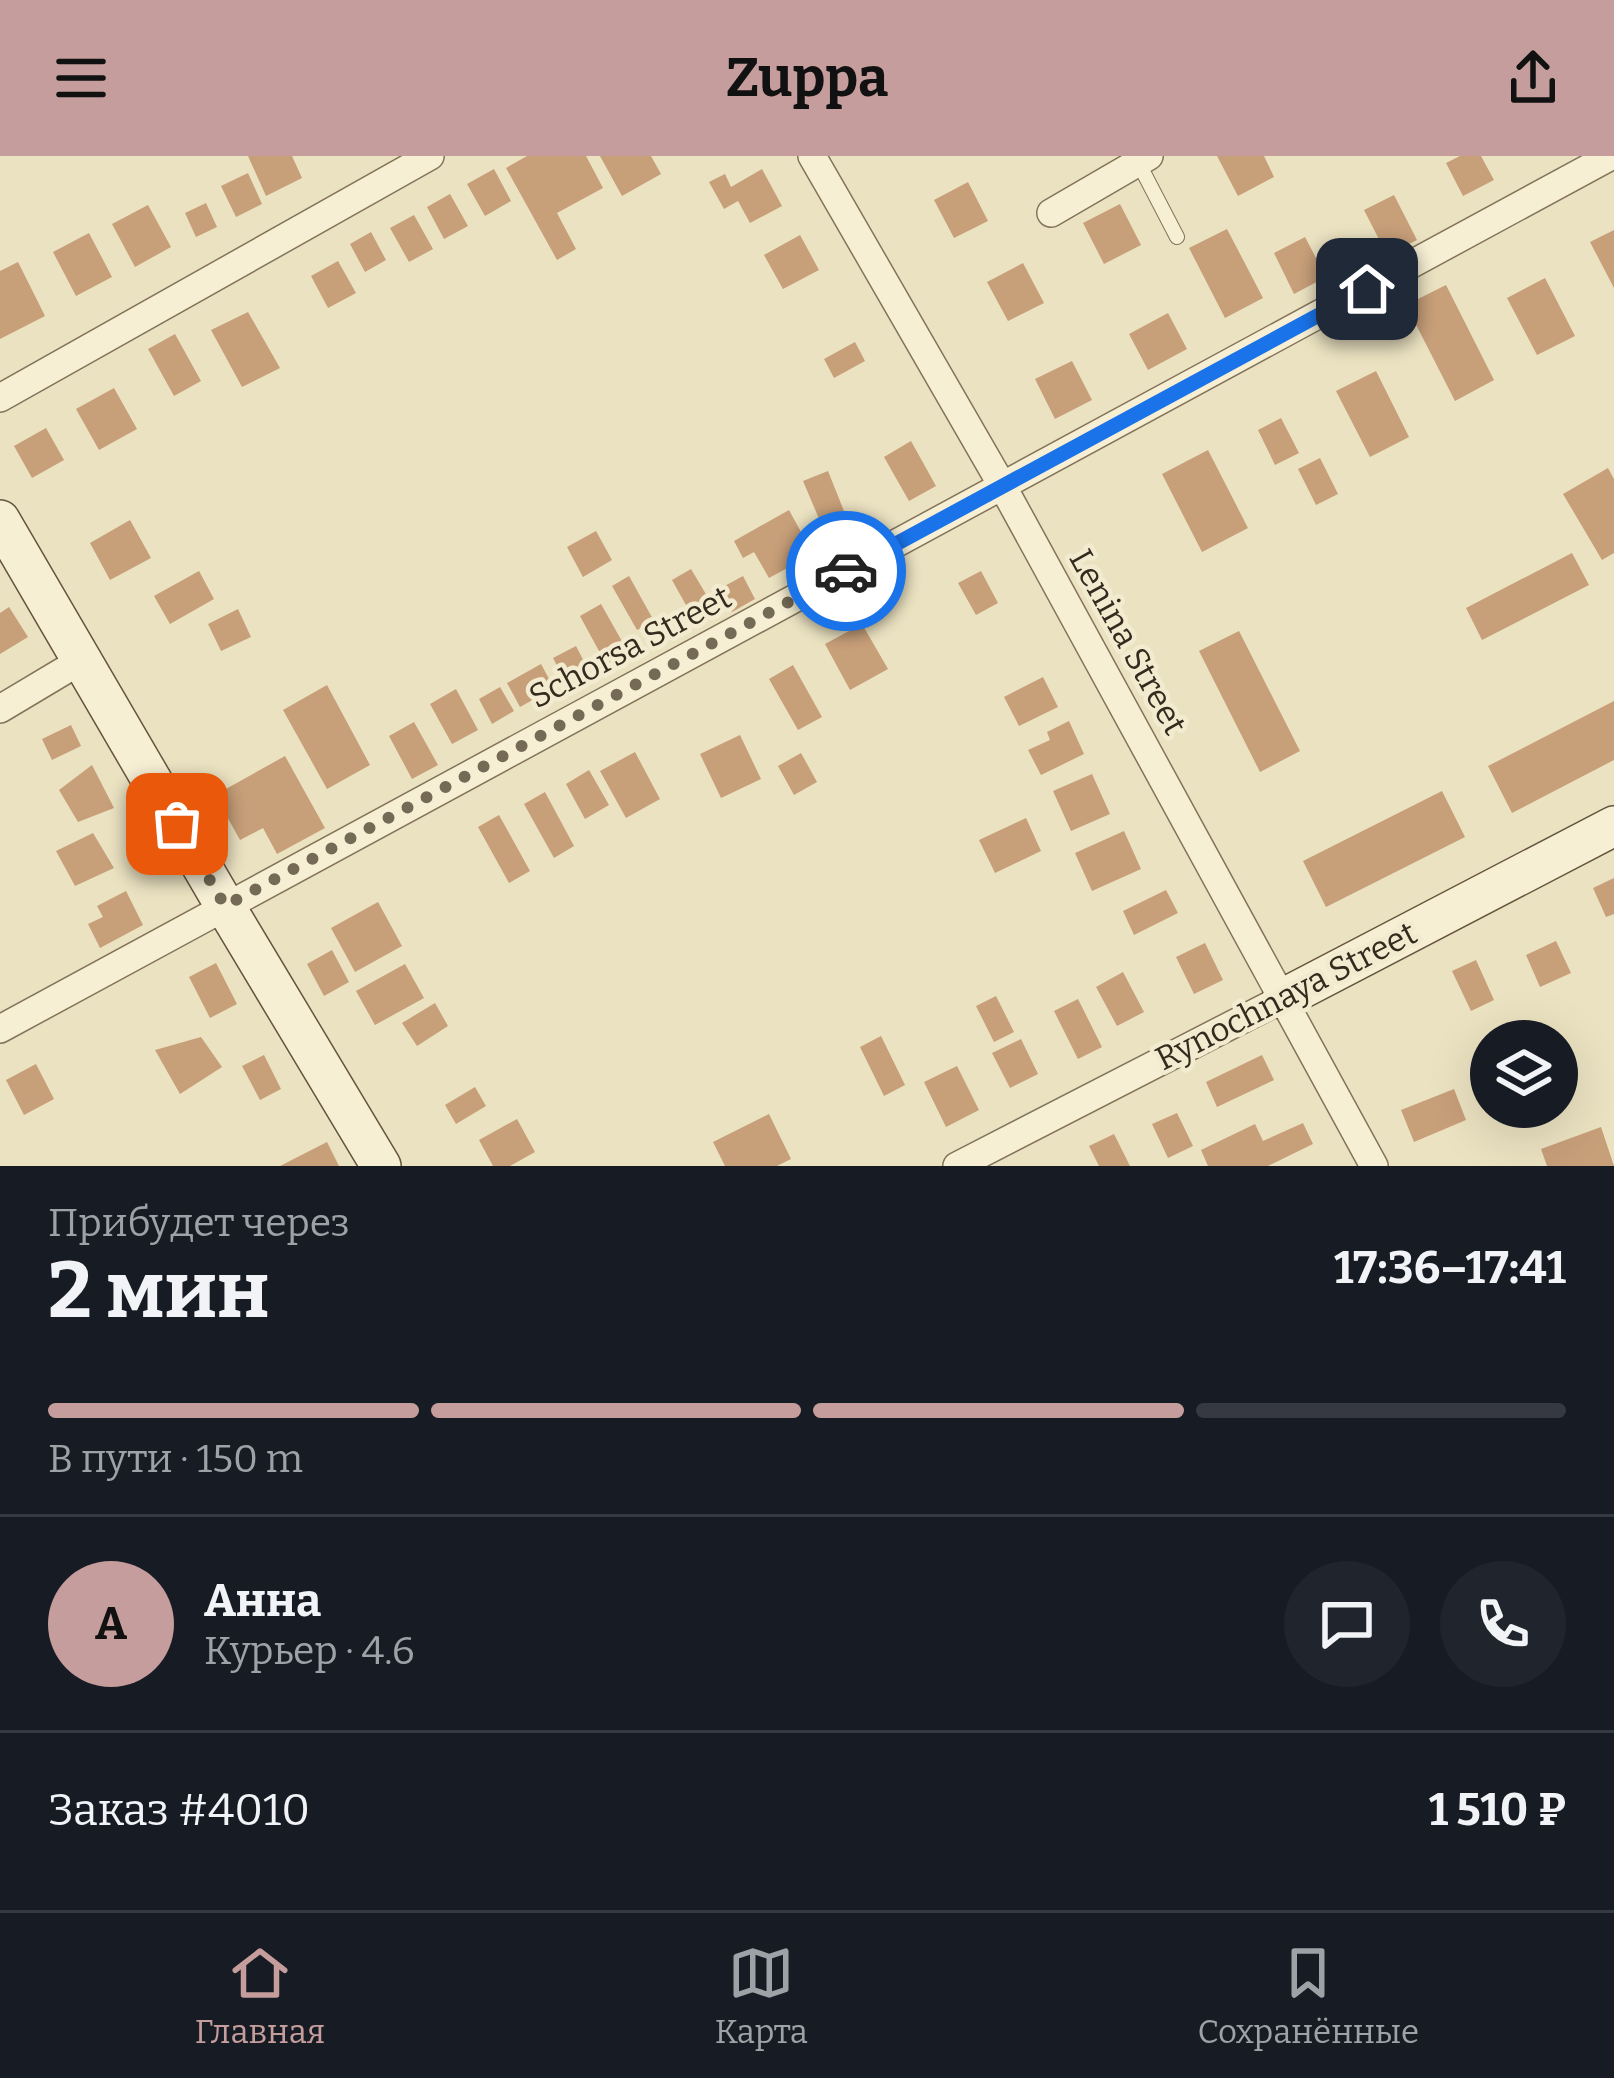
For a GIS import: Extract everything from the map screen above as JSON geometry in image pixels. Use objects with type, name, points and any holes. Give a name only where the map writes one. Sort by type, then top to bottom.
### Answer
[{"type":"street","points":[[0,398],[430,156]]},
{"type":"street","name":"Lenina Street","points":[[812,156],[1003,488],[1374,1166]]},
{"type":"street","name":"Schorsa Street","points":[[0,1029],[1610,156]]},
{"type":"street","points":[[1051,213],[1144,159]]},
{"type":"street","points":[[0,520],[381,1166]]},
{"type":"street","points":[[0,709],[82,660]]},
{"type":"street","name":"Rynochnaya Street","points":[[957,1166],[1614,826]]},
{"type":"lane","points":[[1144,159],[1177,237]]},
{"type":"building","points":[[248,156],[292,156],[302,178],[266,196]]},
{"type":"building","points":[[527,156],[586,156],[603,188],[557,213],[576,249],[557,260],[506,168]]},
{"type":"building","points":[[600,156],[651,156],[661,174],[622,196]]},
{"type":"building","points":[[1217,156],[1264,156],[1274,177],[1238,196]]},
{"type":"building","points":[[1460,156],[1481,156],[1494,180],[1463,196],[1446,163]]},
{"type":"building","points":[[494,169],[511,201],[485,216],[467,184]]},
{"type":"building","points":[[762,169],[782,206],[750,223],[738,201],[724,209],[709,182],[725,174],[731,187]]},
{"type":"building","points":[[248,173],[262,204],[236,217],[221,186]]},
{"type":"building","points":[[968,182],[988,221],[954,238],[934,200]]},
{"type":"building","points":[[450,194],[468,226],[444,239],[427,207]]},
{"type":"building","points":[[1394,195],[1417,240],[1387,255],[1364,210]]},
{"type":"building","points":[[206,203],[217,227],[196,237],[185,213]]},
{"type":"building","points":[[1120,204],[1141,245],[1104,264],[1083,223]]},
{"type":"building","points":[[148,205],[171,247],[135,267],[112,224]]},
{"type":"building","points":[[414,215],[433,249],[409,262],[390,228]]},
{"type":"building","points":[[1227,229],[1263,298],[1225,318],[1189,248]]},
{"type":"building","points":[[1614,230],[1614,288],[1590,242]]},
{"type":"building","points":[[371,232],[386,260],[365,272],[350,244]]},
{"type":"building","points":[[89,233],[112,277],[76,296],[53,252]]},
{"type":"building","points":[[800,235],[819,270],[783,289],[764,255]]},
{"type":"building","points":[[1305,237],[1326,277],[1294,294],[1274,253]]},
{"type":"building","points":[[338,261],[356,293],[328,308],[311,276]]},
{"type":"building","points":[[18,262],[45,316],[0,339],[0,271]]},
{"type":"building","points":[[1023,263],[1044,303],[1008,321],[987,282]]},
{"type":"building","points":[[1545,278],[1575,336],[1537,355],[1507,298]]},
{"type":"building","points":[[1446,285],[1494,380],[1455,401],[1406,305]]},
{"type":"building","points":[[248,312],[280,368],[242,387],[211,330]]},
{"type":"building","points":[[1168,313],[1187,349],[1148,370],[1129,334]]},
{"type":"building","points":[[175,334],[201,381],[174,396],[148,349]]},
{"type":"building","points":[[855,342],[865,361],[834,378],[824,359]]},
{"type":"building","points":[[1072,361],[1092,400],[1055,419],[1035,379]]},
{"type":"building","points":[[1376,371],[1409,437],[1370,457],[1336,391]]},
{"type":"building","points":[[114,388],[137,429],[99,450],[76,409]]},
{"type":"building","points":[[1281,418],[1299,453],[1275,465],[1258,430]]},
{"type":"building","points":[[46,428],[64,460],[32,478],[14,446]]},
{"type":"building","points":[[911,441],[936,486],[909,501],[884,457]]},
{"type":"building","points":[[1208,450],[1248,528],[1202,552],[1162,474]]},
{"type":"building","points":[[1320,458],[1338,494],[1316,505],[1298,469]]},
{"type":"building","points":[[1608,468],[1614,479],[1614,553],[1602,560],[1563,494]]},
{"type":"building","points":[[828,471],[844,511],[820,521],[803,481]]},
{"type":"building","points":[[789,510],[813,554],[769,578],[754,552],[743,558],[734,541]]},
{"type":"building","points":[[130,520],[151,558],[110,580],[90,543]]},
{"type":"building","points":[[596,531],[612,560],[583,577],[567,547]]},
{"type":"building","points":[[1572,553],[1589,585],[1482,640],[1466,608]]},
{"type":"building","points":[[691,569],[716,611],[696,623],[672,580]]},
{"type":"building","points":[[199,571],[214,599],[170,624],[154,596]]},
{"type":"building","points":[[981,571],[998,603],[976,615],[958,583]]},
{"type":"building","points":[[629,576],[654,621],[637,630],[612,586]]},
{"type":"building","points":[[743,576],[755,599],[732,612],[719,589]]},
{"type":"building","points":[[601,604],[628,652],[606,664],[580,616]]},
{"type":"building","points":[[9,607],[28,637],[0,654],[0,613]]},
{"type":"building","points":[[238,609],[251,637],[221,651],[208,624]]},
{"type":"building","points":[[862,624],[888,669],[850,690],[825,644]]},
{"type":"building","points":[[1239,631],[1300,751],[1260,772],[1199,651]]},
{"type":"building","points":[[576,646],[593,679],[570,691],[553,658]]},
{"type":"building","points":[[541,664],[554,688],[520,707],[507,683]]},
{"type":"building","points":[[793,665],[822,717],[798,730],[769,679]]},
{"type":"building","points":[[1043,677],[1058,707],[1019,726],[1004,697]]},
{"type":"building","points":[[327,685],[370,765],[327,789],[283,710]]},
{"type":"building","points":[[500,687],[514,711],[492,724],[479,699]]},
{"type":"building","points":[[456,689],[478,730],[452,744],[430,704]]},
{"type":"building","points":[[1614,701],[1614,760],[1512,813],[1488,766]]},
{"type":"building","points":[[1069,721],[1084,754],[1041,775],[1028,750],[1050,740],[1047,732]]},
{"type":"building","points":[[414,722],[438,765],[412,779],[389,736]]},
{"type":"building","points":[[71,725],[81,746],[52,760],[42,739]]},
{"type":"building","points":[[740,735],[761,779],[721,798],[700,754]]},
{"type":"building","points":[[635,752],[660,799],[626,818],[600,771]]},
{"type":"building","points":[[801,753],[817,782],[794,795],[778,766]]},
{"type":"building","points":[[285,756],[325,828],[277,854],[263,828],[240,840],[215,795]]},
{"type":"building","points":[[92,765],[114,808],[78,822],[59,790]]},
{"type":"building","points":[[589,770],[609,805],[585,819],[566,784]]},
{"type":"building","points":[[1092,774],[1110,814],[1071,831],[1053,791]]},
{"type":"building","points":[[1442,791],[1465,837],[1326,907],[1303,861]]},
{"type":"building","points":[[545,792],[574,846],[554,858],[524,804]]},
{"type":"building","points":[[499,815],[530,871],[509,883],[478,827]]},
{"type":"building","points":[[1026,818],[1041,851],[995,873],[979,840]]},
{"type":"building","points":[[1124,831],[1141,869],[1092,891],[1075,853]]},
{"type":"building","points":[[93,833],[114,868],[75,886],[56,851]]},
{"type":"building","points":[[1614,878],[1614,914],[1606,917],[1593,888]]},
{"type":"building","points":[[1166,890],[1178,913],[1134,935],[1123,911]]},
{"type":"building","points":[[126,891],[143,925],[100,948],[88,924],[103,917],[97,906]]},
{"type":"building","points":[[378,902],[402,946],[355,972],[331,928]]},
{"type":"building","points":[[1556,941],[1571,973],[1540,987],[1526,955]]},
{"type":"building","points":[[1205,943],[1223,980],[1194,994],[1176,957]]},
{"type":"building","points":[[332,950],[349,982],[324,996],[307,964]]},
{"type":"building","points":[[1476,960],[1494,1000],[1471,1011],[1452,971]]},
{"type":"building","points":[[216,963],[237,1004],[210,1018],[189,977]]},
{"type":"building","points":[[405,964],[424,998],[375,1025],[356,991]]},
{"type":"building","points":[[1123,972],[1144,1012],[1117,1026],[1096,987]]},
{"type":"building","points":[[996,996],[1014,1032],[994,1042],[976,1006]]},
{"type":"building","points":[[1078,999],[1102,1047],[1078,1059],[1054,1011]]},
{"type":"building","points":[[435,1003],[448,1026],[417,1046],[402,1023]]},
{"type":"building","points":[[881,1036],[905,1085],[884,1096],[860,1047]]},
{"type":"building","points":[[201,1037],[222,1067],[180,1094],[155,1050]]},
{"type":"building","points":[[1021,1039],[1038,1074],[1010,1088],[992,1053]]},
{"type":"building","points":[[264,1055],[281,1089],[260,1100],[242,1066]]},
{"type":"building","points":[[1262,1055],[1274,1080],[1217,1107],[1206,1082]]},
{"type":"building","points":[[36,1064],[54,1099],[24,1115],[6,1080]]},
{"type":"building","points":[[957,1066],[979,1110],[946,1127],[924,1082]]},
{"type":"building","points":[[475,1087],[486,1106],[456,1124],[445,1105]]},
{"type":"building","points":[[1454,1089],[1466,1120],[1414,1142],[1401,1110]]},
{"type":"building","points":[[1177,1113],[1193,1146],[1168,1158],[1152,1124]]},
{"type":"building","points":[[769,1114],[791,1159],[777,1166],[725,1166],[713,1142]]},
{"type":"building","points":[[517,1119],[535,1152],[510,1166],[493,1166],[479,1140]]},
{"type":"building","points":[[1303,1123],[1313,1144],[1268,1166],[1208,1166],[1201,1150],[1255,1124],[1263,1141]]},
{"type":"building","points":[[1601,1127],[1614,1166],[1547,1166],[1541,1149]]},
{"type":"building","points":[[1114,1134],[1130,1166],[1099,1166],[1089,1146]]},
{"type":"building","points":[[327,1142],[339,1166],[280,1166]]},
{"type":"way so far","points":[[177,824],[225,906],[846,571]]},
{"type":"route","points":[[846,571],[1367,289]]}]
